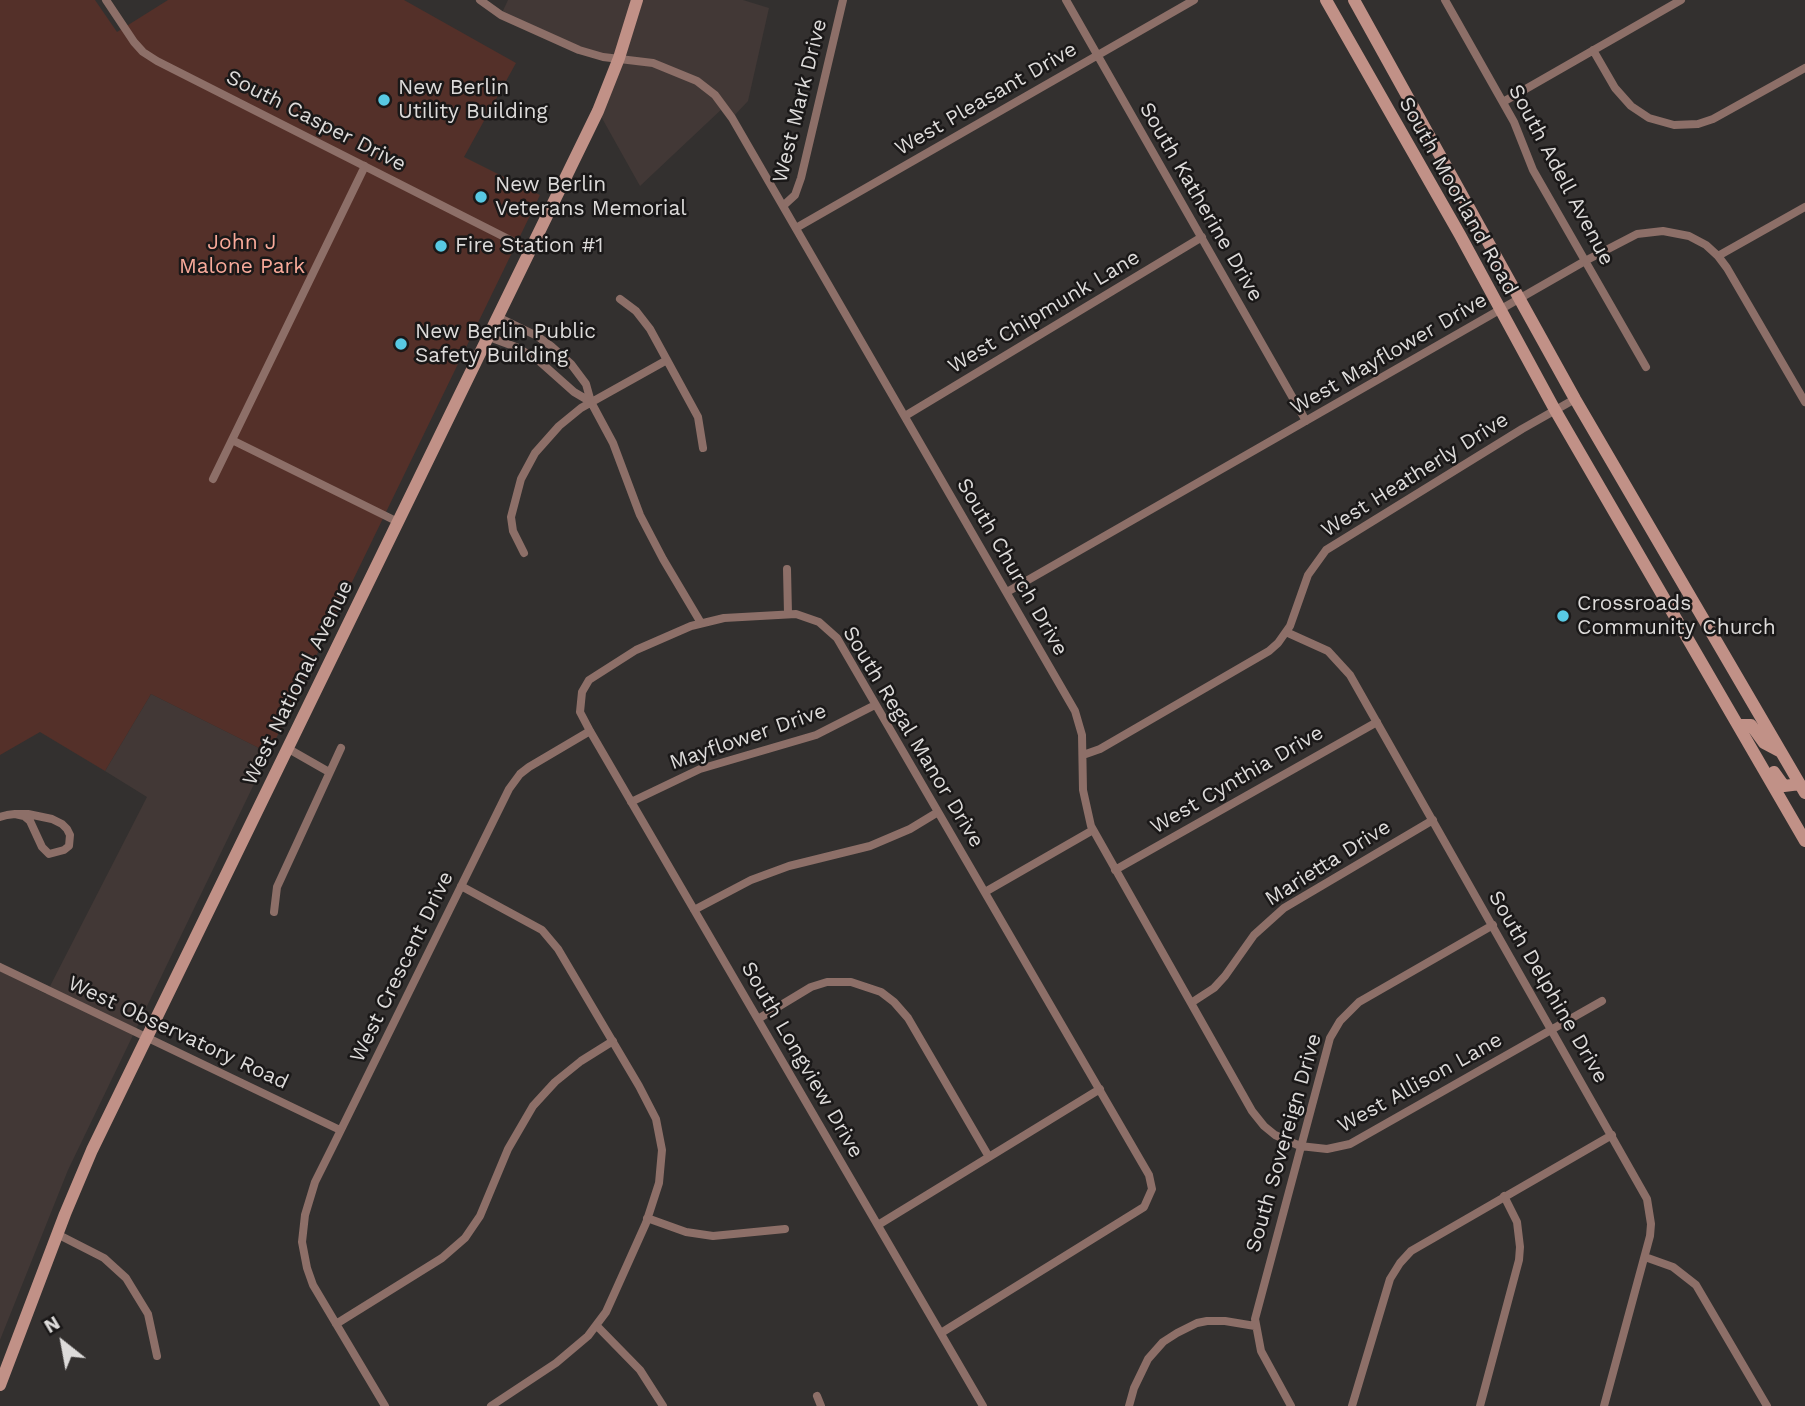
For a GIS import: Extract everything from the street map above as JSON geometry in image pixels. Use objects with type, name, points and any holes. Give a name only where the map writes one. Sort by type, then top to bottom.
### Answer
[{"type":"main road","name":"West National Avenue","points":[[0,1385],[92,1150],[598,111],[619,58],[637,0]]},
{"type":"main road","name":"South Moorland Road","points":[[1326,0],[1460,235],[1499,312],[1805,841]]},
{"type":"main road","name":"South Moorland Road","points":[[1353,0],[1576,399],[1802,789]]},
{"type":"main road","points":[[1738,725],[1751,725],[1764,743],[1782,752]]},
{"type":"main road","points":[[1755,755],[1775,773],[1784,786],[1802,789]]},
{"type":"street","name":"South Casper Drive","points":[[106,0],[134,42],[157,61],[530,250]]},
{"type":"street","name":"South Church Drive","points":[[480,0],[501,15],[557,42],[596,56],[653,63],[697,81],[707,87],[732,118],[1075,711],[1082,735],[1083,790],[1093,830],[1115,870],[1256,1116],[1275,1135],[1300,1146]]},
{"type":"street","name":"West Mark Drive","points":[[783,206],[795,195],[801,178],[844,0]]},
{"type":"street","name":"South Katherine Drive","points":[[1066,0],[1306,421]]},
{"type":"street","name":"West Pleasant Drive","points":[[796,228],[1194,0]]},
{"type":"street","name":"South Adell Avenue","points":[[1445,0],[1514,122],[1533,170],[1646,367]]},
{"type":"street","points":[[1503,102],[1681,0]]},
{"type":"street","points":[[1593,50],[1615,88],[1631,106],[1649,118],[1674,125],[1698,124],[1713,119],[1805,68]]},
{"type":"street","points":[[213,479],[365,166]]},
{"type":"street","points":[[1718,256],[1805,207]]},
{"type":"street","name":"West Mayflower Drive","points":[[1007,592],[1626,238],[1652,231],[1689,236],[1706,245],[1718,256],[1805,402]]},
{"type":"street","name":"West Chipmunk Lane","points":[[905,416],[1202,237]]},
{"type":"street","points":[[620,299],[644,319],[698,417],[704,447]]},
{"type":"street","points":[[498,317],[537,336],[571,364],[586,384],[591,402],[613,443],[640,515],[701,623]]},
{"type":"street","points":[[489,337],[516,347],[538,360],[574,392],[591,402]]},
{"type":"street","points":[[524,553],[513,531],[510,517],[520,479],[548,437],[591,402],[667,360]]},
{"type":"street","points":[[1555,410],[1576,399]]},
{"type":"street","name":"West Heatherly Drive","points":[[1083,755],[1100,749],[1259,658],[1278,643],[1286,632],[1308,575],[1326,550],[1555,410]]},
{"type":"street","points":[[232,440],[398,522]]},
{"type":"street","points":[[787,569],[788,614]]},
{"type":"street","name":"South Regal Manor Drive","points":[[590,731],[580,712],[579,703],[589,680],[647,645],[701,623],[724,618],[788,614],[815,619],[828,628],[837,638],[1100,1089],[1149,1175],[1151,1193],[1144,1207],[940,1333]]},
{"type":"street","name":"South Delphine Drive","points":[[1286,632],[1318,645],[1340,662],[1377,722],[1647,1199],[1651,1224],[1645,1257],[1605,1406]]},
{"type":"street","name":"Mayflower Drive","points":[[631,802],[700,769],[816,735],[875,705]]},
{"type":"street","name":"West Cynthia Drive","points":[[1115,870],[1377,722]]},
{"type":"street","name":"South Longview Drive","points":[[590,731],[983,1406]]},
{"type":"street","name":"West Crescent Drive","points":[[384,1406],[313,1285],[304,1256],[304,1214],[315,1182],[495,814],[520,774],[590,731]]},
{"type":"street","points":[[287,748],[329,772]]},
{"type":"street","points":[[274,912],[277,887],[341,748]]},
{"type":"street","points":[[694,910],[751,880],[789,866],[870,846],[910,829],[938,812]]},
{"type":"street","points":[[0,817],[15,814],[28,814],[62,824],[70,835],[69,846],[49,854],[42,847],[30,821],[15,814]]},
{"type":"street","name":"Marietta Drive","points":[[1191,1003],[1214,988],[1254,935],[1284,908],[1433,820]]},
{"type":"street","points":[[985,892],[1093,830]]},
{"type":"street","points":[[461,886],[542,930],[558,949],[656,1119],[662,1150],[659,1183],[647,1218],[606,1312],[588,1336],[556,1363],[491,1406]]},
{"type":"street","name":"South Sovereign Drive","points":[[1291,1406],[1261,1351],[1255,1326],[1257,1305],[1327,1047],[1340,1021],[1359,1002],[1493,925]]},
{"type":"street","name":"West Observatory Road","points":[[0,967],[340,1130]]},
{"type":"street","points":[[758,1019],[811,987],[827,982],[851,982],[881,992],[908,1018],[989,1157]]},
{"type":"street","name":"West Allison Lane","points":[[1300,1146],[1327,1149],[1350,1144],[1602,1001]]},
{"type":"street","points":[[336,1324],[442,1258],[465,1238],[480,1216],[508,1149],[533,1106],[555,1082],[581,1060],[613,1041]]},
{"type":"street","points":[[878,1225],[1100,1089]]},
{"type":"street","points":[[1352,1406],[1387,1289],[1400,1263],[1421,1244],[1612,1135]]},
{"type":"street","points":[[1480,1406],[1519,1260],[1517,1222],[1504,1196]]},
{"type":"street","points":[[647,1218],[686,1232],[713,1236],[785,1229]]},
{"type":"street","points":[[57,1234],[104,1258],[126,1278],[148,1314],[157,1356]]},
{"type":"street","points":[[1645,1257],[1673,1267],[1696,1285],[1767,1406]]},
{"type":"street","points":[[1129,1406],[1134,1388],[1148,1359],[1163,1342],[1177,1332],[1207,1321],[1255,1326]]},
{"type":"street","points":[[596,1325],[640,1370],[663,1406]]},
{"type":"street","points":[[817,1396],[821,1406]]},
{"type":"shaded area","points":[[508,0],[743,0],[769,8],[748,101],[732,118],[724,107],[640,186],[598,111],[619,58],[603,57],[501,15]]},
{"type":"shaded area","points":[[151,694],[269,753],[68,1170],[0,1340],[0,971],[46,994],[147,797],[105,771]]},
{"type":"green space","name":"John J Malone Park","points":[[0,0],[95,0],[117,32],[168,0],[404,0],[516,63],[464,157],[540,195],[269,753],[151,694],[105,771],[40,732],[0,755]]},
{"type":"place","name":"New Berlin Utility Building","points":[[384,100]]},
{"type":"place","name":"New Berlin Veterans Memorial","points":[[481,197]]},
{"type":"place","name":"Fire Station #1","points":[[441,246]]},
{"type":"place","name":"New Berlin Public Safety Building","points":[[401,344]]},
{"type":"place","name":"Crossroads Community Church","points":[[1563,616]]}]
